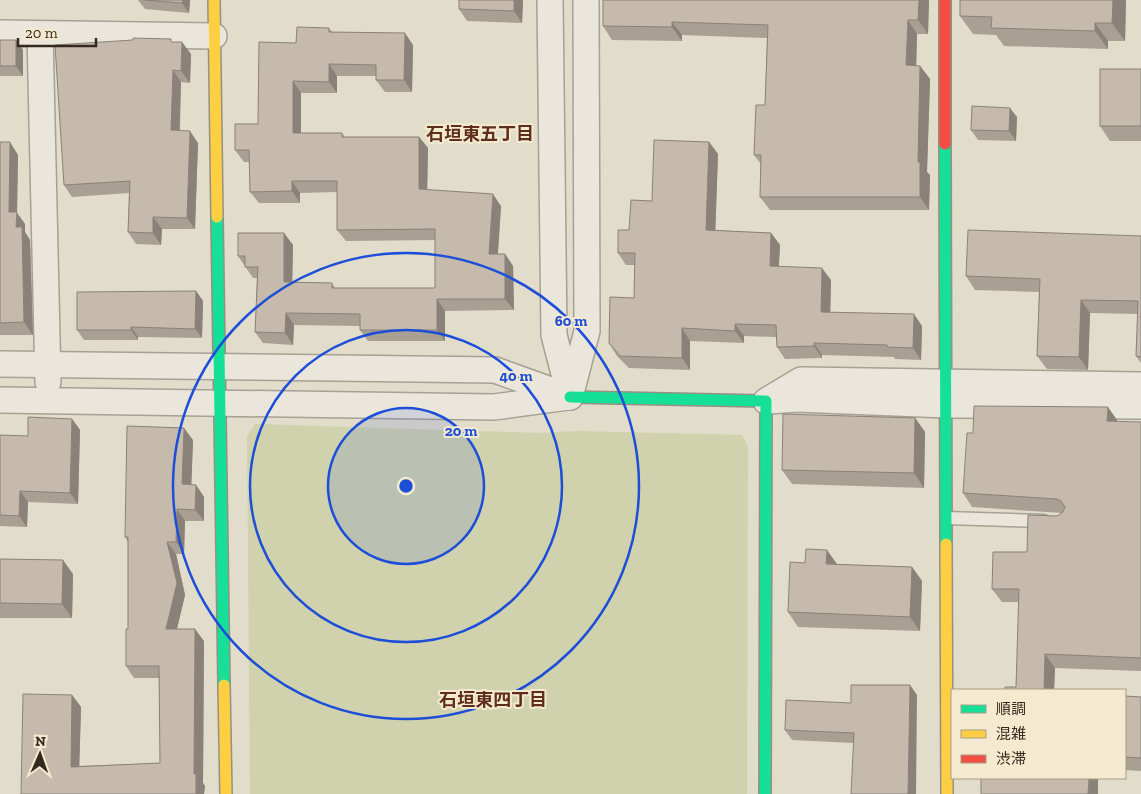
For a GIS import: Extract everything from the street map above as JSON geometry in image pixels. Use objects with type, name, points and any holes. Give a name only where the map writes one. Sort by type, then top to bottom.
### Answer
[{"type":"street","points":[[214,0],[226,794]]},
{"type":"street","points":[[550,0],[554,335],[570,397]]},
{"type":"street","points":[[570,397],[587,331],[586,0]]},
{"type":"street","points":[[945,0],[947,794]]},
{"type":"street","points":[[0,33],[214,36]]},
{"type":"street","points":[[40,34],[49,400]]},
{"type":"street","points":[[0,364],[496,370],[570,397]]},
{"type":"street","points":[[0,400],[494,407],[570,397],[766,401],[1141,384]]},
{"type":"street","points":[[946,394],[1141,406]]},
{"type":"street","points":[[765,794],[766,401]]},
{"type":"lane","points":[[947,518],[1056,521]]},
{"type":"green space","points":[[255,424],[538,433],[577,431],[742,435],[748,446],[747,794],[250,794],[247,437]]},
{"type":"building","points":[[145,0],[183,0],[182,3]]},
{"type":"building","points":[[459,0],[514,0],[514,11],[459,9]]},
{"type":"building","points":[[603,0],[919,0],[918,20],[908,20],[906,65],[920,66],[918,162],[920,162],[920,197],[760,197],[761,155],[754,155],[756,105],[765,105],[768,25],[672,22],[672,27],[603,26]]},
{"type":"building","points":[[960,0],[1113,0],[1112,23],[1095,23],[1095,31],[991,28],[992,17],[960,16]]},
{"type":"building","points":[[297,27],[329,28],[329,32],[405,33],[404,80],[376,80],[376,65],[329,64],[329,82],[293,81],[293,133],[342,133],[342,137],[419,137],[419,189],[493,194],[489,254],[505,254],[505,299],[437,299],[437,330],[360,330],[360,314],[286,313],[285,333],[255,332],[258,267],[245,267],[245,256],[238,256],[238,233],[284,233],[284,282],[332,283],[332,288],[435,288],[435,229],[337,230],[337,181],[292,181],[292,191],[250,192],[249,150],[235,150],[235,124],[258,124],[259,42],[296,43]]},
{"type":"building","points":[[133,38],[171,39],[171,42],[182,42],[181,71],[173,70],[171,130],[190,131],[187,218],[153,217],[153,233],[128,232],[130,181],[64,185],[55,45],[133,40]]},
{"type":"building","points":[[0,40],[16,40],[16,66],[0,66]]},
{"type":"building","points":[[1100,69],[1141,69],[1141,126],[1100,126]]},
{"type":"building","points":[[972,106],[1010,108],[1009,131],[971,130]]},
{"type":"building","points":[[654,140],[709,142],[706,230],[771,233],[770,266],[822,268],[821,312],[914,314],[913,348],[887,347],[887,345],[814,343],[814,346],[777,347],[776,325],[735,324],[735,331],[682,328],[682,358],[620,356],[609,343],[610,297],[634,298],[635,253],[618,253],[618,230],[629,230],[631,200],[652,201]]},
{"type":"building","points":[[0,142],[10,142],[9,212],[17,212],[16,227],[22,227],[24,322],[0,323]]},
{"type":"building","points":[[968,230],[1141,236],[1141,357],[1136,356],[1138,301],[1081,300],[1079,357],[1037,356],[1040,279],[966,276]]},
{"type":"building","points":[[196,291],[195,329],[131,327],[131,330],[77,330],[77,292]]},
{"type":"building","points":[[974,406],[1108,407],[1107,421],[1141,422],[1141,658],[1045,654],[1044,689],[1005,689],[1005,687],[1016,687],[1019,589],[992,589],[993,552],[1027,552],[1028,515],[1057,516],[1063,512],[1065,507],[1057,499],[963,493],[967,433],[973,433]]},
{"type":"building","points":[[783,414],[915,418],[914,473],[782,470]]},
{"type":"building","points":[[28,417],[72,419],[70,493],[20,491],[19,516],[0,515],[0,435],[28,436]]},
{"type":"building","points":[[127,426],[184,428],[182,484],[196,485],[195,510],[177,509],[176,542],[167,542],[177,583],[166,629],[195,629],[194,774],[196,774],[196,794],[21,794],[23,694],[72,695],[71,767],[160,763],[159,666],[126,666],[126,629],[128,629],[128,537],[125,537]]},
{"type":"building","points":[[806,549],[827,550],[826,564],[912,567],[910,617],[788,612],[790,562],[805,563]]},
{"type":"building","points":[[0,559],[63,560],[62,604],[0,603]]},
{"type":"building","points":[[851,685],[910,685],[908,794],[851,794],[854,733],[785,730],[786,700],[851,703]]},
{"type":"building","points":[[1126,696],[1141,697],[1141,758],[1126,757]]},
{"type":"building","points":[[981,779],[1089,779],[1088,794],[981,794]]},
{"type":"traffic: fast","points":[[945,144],[946,544]]},
{"type":"traffic: fast","points":[[217,217],[224,685]]},
{"type":"traffic: fast","points":[[570,397],[766,401],[765,794]]},
{"type":"traffic: slow","points":[[214,0],[217,217]]},
{"type":"traffic: slow","points":[[946,544],[947,794]]},
{"type":"traffic: slow","points":[[224,685],[226,794]]},
{"type":"traffic: jam","points":[[945,0],[945,144]]},
{"type":"district","name":"石垣東五丁目","points":[[480,134]]},
{"type":"district","name":"石垣東四丁目","points":[[493,700]]}]
